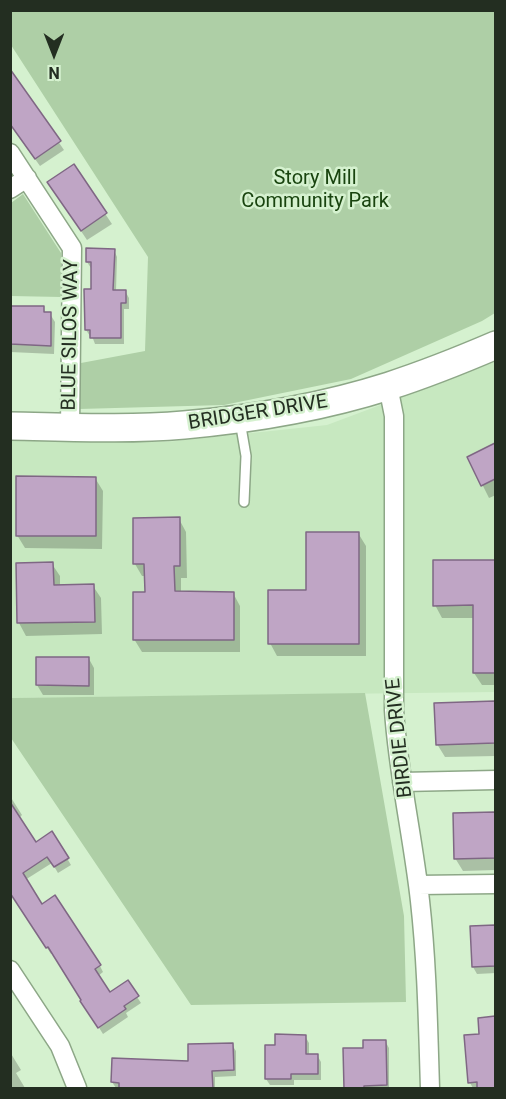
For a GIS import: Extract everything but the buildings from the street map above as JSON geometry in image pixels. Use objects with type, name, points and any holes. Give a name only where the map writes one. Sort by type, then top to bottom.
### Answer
[{"type":"main road","name":"BRIDGER DRIVE","points":[[10,426],[151,427],[240,419],[299,409],[388,386],[454,363],[495,345]]},
{"type":"street","name":"BLUE SILOS WAY","points":[[10,153],[72,248],[70,427]]},
{"type":"street","points":[[10,189],[27,178]]},
{"type":"street","name":"BIRDIE DRIVE","points":[[388,386],[394,416],[394,710],[420,901],[427,989],[430,1089]]},
{"type":"street","points":[[402,782],[495,780]]},
{"type":"street","points":[[418,885],[495,884]]},
{"type":"street","points":[[10,970],[60,1046],[77,1089]]},
{"type":"lane","points":[[240,419],[246,456],[244,502]]},
{"type":"shaded area","points":[[495,362],[495,692],[11,698],[11,440],[167,442],[327,425]]},
{"type":"green space","name":"Story Mill Community Park","points":[[11,11],[495,11],[495,313],[482,321],[351,379],[224,405],[79,409],[81,363],[145,351],[148,257],[11,45]]},
{"type":"green space","points":[[23,194],[61,253],[61,297],[11,296],[11,203]]},
{"type":"green space","points":[[365,693],[404,916],[406,1002],[191,1005],[11,738],[11,698]]}]
